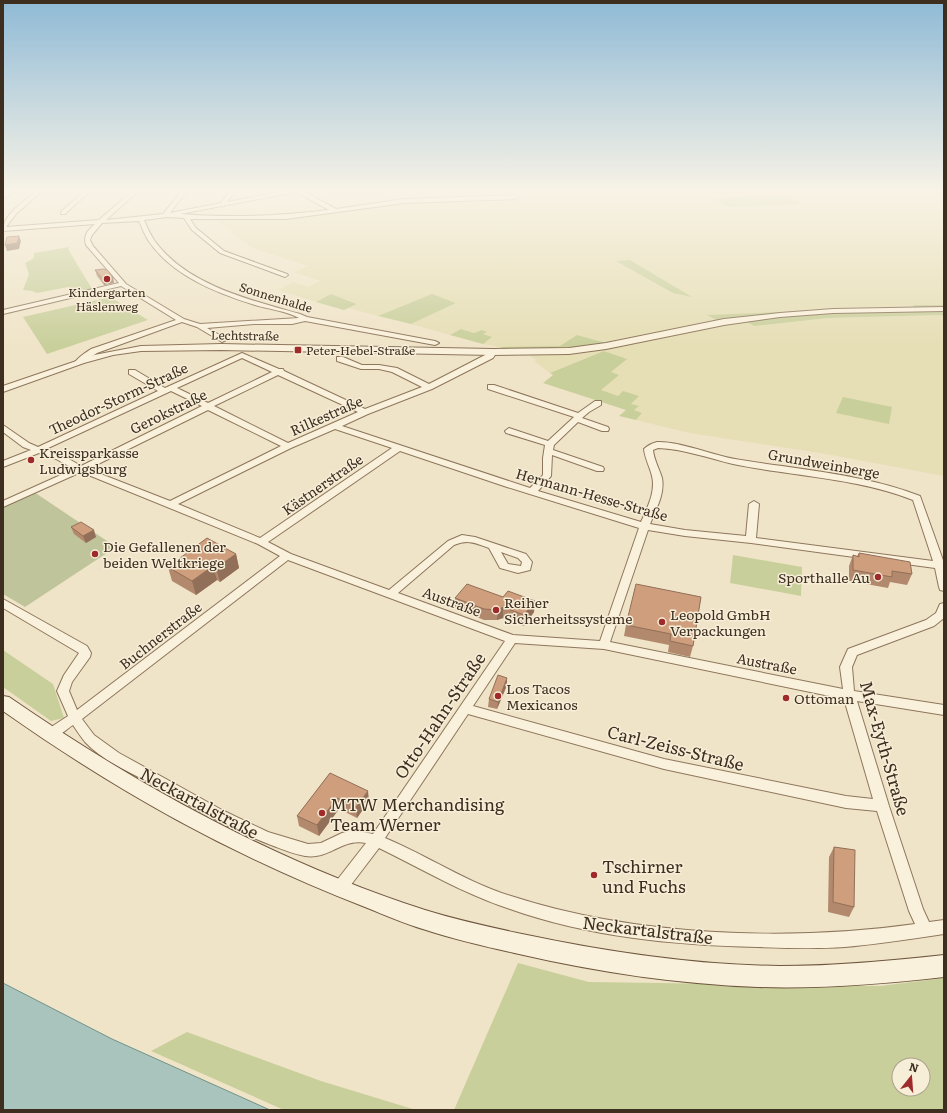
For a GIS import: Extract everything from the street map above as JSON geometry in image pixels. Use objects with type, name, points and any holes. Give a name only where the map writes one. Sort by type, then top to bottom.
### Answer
[{"type":"main road","points":[[3,702],[49,735],[139,791],[196,823],[258,854],[340,889],[431,922],[512,942],[602,961],[688,971],[759,976],[890,972],[944,966]]},
{"type":"street","points":[[88,243],[122,284],[182,320],[199,326],[222,340]]},
{"type":"street","name":"Sonnenhalde","points":[[153,243],[178,268],[234,297],[298,315],[305,319],[435,343]]},
{"type":"street","points":[[211,243],[222,252],[285,275]]},
{"type":"street","points":[[3,312],[122,284]]},
{"type":"street","name":"Lechtstraße","points":[[3,389],[79,362],[129,350],[184,347],[531,352],[602,347],[724,322],[780,315],[833,311],[944,310]]},
{"type":"street","points":[[199,326],[254,322],[292,322],[305,319]]},
{"type":"street","points":[[79,362],[85,356],[94,351],[182,320]]},
{"type":"street","name":"Rilkestraße","points":[[171,504],[288,446],[365,412],[429,387],[490,356],[493,352]]},
{"type":"street","name":"Theodor-Storm-Straße","points":[[3,464],[38,450],[242,355],[280,371]]},
{"type":"street","points":[[340,360],[361,367],[379,367],[394,370],[429,387]]},
{"type":"street","points":[[280,371],[365,412]]},
{"type":"street","name":"Gerokstraße","points":[[3,504],[81,469],[280,371]]},
{"type":"street","points":[[132,372],[288,446]]},
{"type":"street","points":[[491,387],[606,429]]},
{"type":"street","points":[[532,492],[547,476],[547,458],[549,448],[577,418],[598,403]]},
{"type":"street","name":"Hermann-Hesse-Straße","points":[[335,426],[532,492],[644,526],[685,533],[751,540],[942,566]]},
{"type":"street","name":"Austraße","points":[[3,428],[26,445],[59,457],[81,469],[171,504],[262,542],[287,556],[512,639],[604,645],[849,695],[944,710]]},
{"type":"street","points":[[509,431],[600,469]]},
{"type":"street","name":"Grundweinberge","points":[[644,526],[654,505],[658,486],[656,471],[648,456],[648,449],[656,445],[671,446],[733,461],[854,481],[897,490],[911,495],[917,498],[942,566]]},
{"type":"street","name":"Kästnerstraße","points":[[262,542],[398,448]]},
{"type":"street","points":[[751,540],[754,504]]},
{"type":"street","points":[[604,645],[644,526]]},
{"type":"street","points":[[390,594],[451,543],[462,538],[472,539],[493,547]]},
{"type":"street","name":"Buchnerstraße","points":[[49,735],[96,703],[287,556]]},
{"type":"street","points":[[942,566],[944,587]]},
{"type":"street","name":"Neckartalstraße","points":[[3,603],[84,649],[84,657],[65,686],[63,693],[83,732],[102,748],[211,811],[261,836],[308,850],[319,851],[341,839],[362,836],[390,847],[463,884],[512,903],[567,918],[623,930],[698,938],[748,940],[830,940],[944,927]]},
{"type":"street","name":"Max-Eyth-Straße","points":[[925,929],[916,911],[882,806],[849,695],[846,667],[852,652],[930,623],[941,615],[944,607]]},
{"type":"street","name":"Otto-Hahn-Straße","points":[[340,889],[375,842],[512,639]]},
{"type":"street","name":"Carl-Zeiss-Straße","points":[[464,708],[664,764],[846,802],[882,806]]},
{"type":"shaded area","points":[[246,243],[944,243],[944,305],[914,305],[914,308],[708,315],[720,322],[611,344],[577,335],[561,346],[499,347],[483,344],[491,338],[461,329],[450,335],[411,324],[456,303],[432,295],[378,316],[348,308],[356,303],[331,294],[316,302],[278,290],[293,282],[308,287],[320,281],[294,272],[308,266],[252,248]]},
{"type":"shaded area","points":[[943,315],[944,476],[826,454],[690,433],[636,420],[642,413],[634,410],[631,404],[638,396],[618,396],[600,390],[618,375],[611,372],[626,359],[604,351],[550,373],[534,361],[537,360],[529,355],[601,350],[678,332],[745,321],[754,326],[828,318]]},
{"type":"green space","points":[[69,247],[68,249],[92,289],[80,292],[68,287],[37,293],[23,290],[29,274],[25,263],[34,258],[34,253]]},
{"type":"green space","points":[[630,260],[692,297],[673,293],[616,261]]},
{"type":"green space","points":[[331,294],[357,304],[344,310],[316,302]]},
{"type":"green space","points":[[432,294],[456,303],[411,324],[378,316]]},
{"type":"green space","points":[[110,297],[148,320],[47,354],[23,317]]},
{"type":"green space","points":[[913,305],[944,305],[944,318],[942,315],[828,318],[754,326],[745,321],[835,312],[915,310]]},
{"type":"green space","points":[[833,310],[720,322],[707,315]]},
{"type":"green space","points":[[461,329],[474,333],[482,330],[487,332],[483,334],[492,337],[483,344],[450,335]]},
{"type":"green space","points":[[577,335],[610,344],[540,351],[526,351],[499,347],[560,346]]},
{"type":"green space","points":[[604,351],[627,359],[611,372],[619,375],[601,390],[618,396],[623,391],[639,396],[631,404],[639,406],[634,410],[642,413],[636,420],[619,416],[626,410],[543,383],[553,375],[550,373]]},
{"type":"green space","points":[[843,397],[892,407],[889,424],[836,413]]},
{"type":"green space","points":[[34,492],[116,547],[25,607],[3,594],[3,507]]},
{"type":"green space","points":[[733,555],[802,567],[801,596],[730,583]]},
{"type":"green space","points":[[3,650],[53,684],[64,718],[51,721],[3,687]]},
{"type":"green space","points":[[518,963],[589,982],[880,986],[944,978],[944,1110],[454,1110]]},
{"type":"green space","points":[[187,1032],[321,1081],[416,1110],[284,1110],[151,1051]]},
{"type":"water","points":[[3,983],[112,1039],[270,1110],[3,1110]]},
{"type":"building","points":[[6,243],[17,243],[17,243],[5,245]]},
{"type":"building","points":[[95,270],[107,270],[113,277],[103,279]]},
{"type":"building","points":[[81,522],[94,530],[83,536],[71,527]]},
{"type":"building","points":[[207,538],[236,554],[216,568],[213,566],[192,581],[168,567]]},
{"type":"building","points":[[859,553],[910,562],[912,574],[892,571],[892,577],[853,570],[853,555],[859,557]]},
{"type":"building","points":[[467,584],[503,597],[508,591],[535,601],[524,615],[503,607],[498,610],[484,609],[455,598]]},
{"type":"building","name":"Leopold GmbH Verpackungen","points":[[636,584],[701,597],[693,646],[670,641],[671,634],[626,625]]},
{"type":"building","points":[[498,675],[507,678],[498,702],[489,699]]},
{"type":"building","points":[[330,773],[368,791],[356,807],[337,798],[317,825],[297,816]]},
{"type":"building","points":[[834,847],[855,850],[854,907],[833,902]]},
{"type":"place","name":"Kindergarten Häslenweg","points":[[107,279]]},
{"type":"place","name":"Peter-Hebel-Straße","points":[[298,350]]},
{"type":"place","name":"Kreissparkasse Ludwigsburg","points":[[31,460]]},
{"type":"place","name":"Die Gefallenen der beiden Weltkriege","points":[[95,554]]},
{"type":"place","name":"Sporthalle Au","points":[[878,577]]},
{"type":"place","name":"Reiher Sicherheitssysteme","points":[[496,610]]},
{"type":"place","name":"Leopold GmbH Verpackungen","points":[[662,622]]},
{"type":"place","name":"Los Tacos Mexicanos","points":[[498,696]]},
{"type":"place","name":"Ottoman","points":[[786,698]]},
{"type":"place","name":"MTW Merchandising Team Werner","points":[[322,813]]},
{"type":"place","name":"Tschirner und Fuchs","points":[[594,875]]}]
